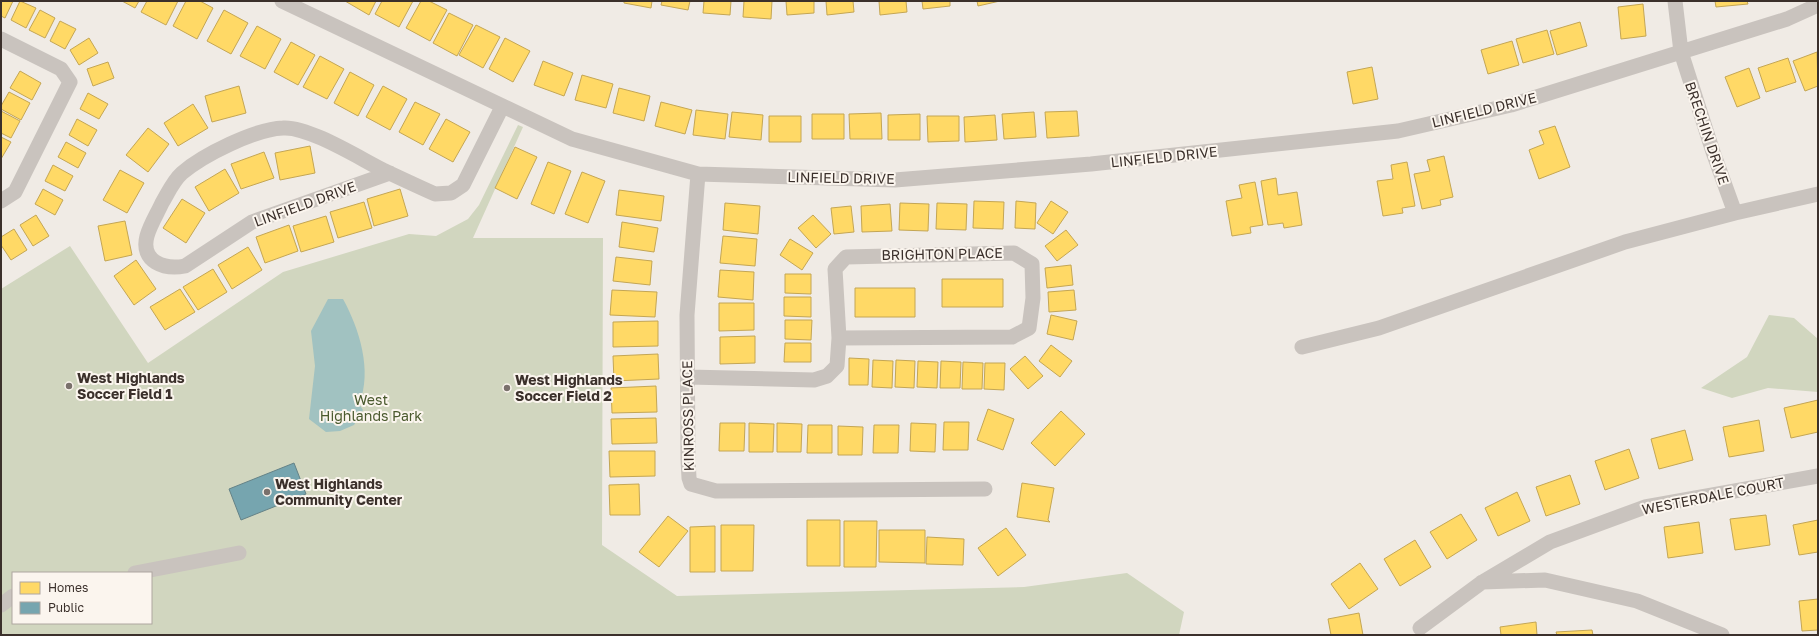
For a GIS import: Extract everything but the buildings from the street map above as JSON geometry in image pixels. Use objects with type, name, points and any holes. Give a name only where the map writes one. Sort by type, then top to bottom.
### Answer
[{"type":"street","name":"LINFIELD DRIVE","points":[[282,1],[572,139],[698,174],[895,180],[1091,164],[1398,131],[1511,105],[1787,19],[1818,5]]},
{"type":"street","name":"BRECHIN DRIVE","points":[[1675,1],[1681,52],[1713,152],[1735,213]]},
{"type":"street","points":[[1,39],[62,69],[70,82],[15,192],[1,201]]},
{"type":"street","name":"LINFIELD DRIVE","points":[[390,173],[252,222],[185,266],[174,268],[166,267],[156,263],[149,256],[146,237],[171,188],[182,173],[212,153],[249,136],[284,127],[314,134],[435,194],[452,193],[463,185],[502,107]]},
{"type":"street","name":"KINROSS PLACE","points":[[698,174],[687,315],[688,459],[689,478],[691,484],[716,491],[985,489]]},
{"type":"street","points":[[1302,347],[1380,328],[1625,242],[1735,213],[1818,194]]},
{"type":"street","name":"BRIGHTON PLACE","points":[[688,377],[814,380],[826,376],[837,366],[839,338],[835,269],[846,256],[1014,253],[1032,264],[1033,298],[1029,328],[1012,337],[839,338]]},
{"type":"street","name":"WESTERDALE COURT","points":[[1420,628],[1481,582],[1550,542],[1645,507],[1818,476]]},
{"type":"street","points":[[140,572],[239,553]]},
{"type":"street","points":[[1481,582],[1545,580],[1637,601],[1697,630],[1722,635]]},
{"type":"street","points":[[1,605],[12,597]]},
{"type":"green space","name":"West Highlands Park","points":[[518,125],[523,127],[473,238],[603,238],[602,545],[677,596],[1024,587],[1127,573],[1184,612],[1179,635],[1,635],[1,289],[70,246],[148,363],[283,272],[409,234],[436,236],[468,219],[479,205]]},
{"type":"green space","points":[[1769,315],[1794,318],[1818,339],[1818,392],[1768,388],[1732,398],[1701,388],[1747,357]]},
{"type":"water","points":[[328,299],[343,299],[349,310],[359,336],[365,378],[359,404],[363,410],[354,425],[340,431],[326,432],[309,419],[315,366],[311,331]]},
{"type":"place","name":"West Highlands Soccer Field 1","points":[[69,386]]},
{"type":"place","name":"West Highlands Soccer Field 2","points":[[507,388]]},
{"type":"place","name":"West Highlands Community Center","points":[[267,492]]}]
